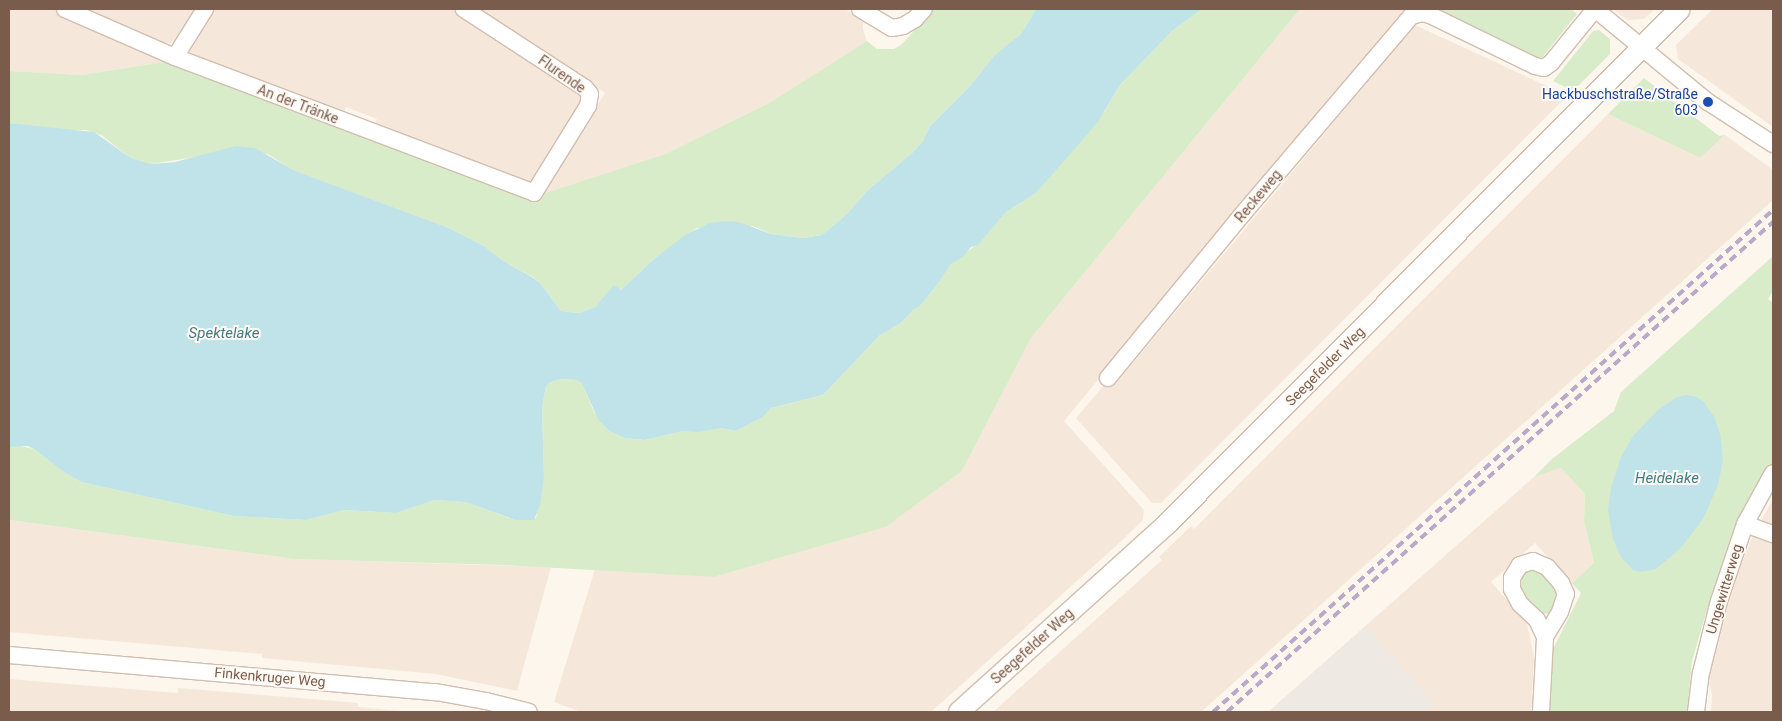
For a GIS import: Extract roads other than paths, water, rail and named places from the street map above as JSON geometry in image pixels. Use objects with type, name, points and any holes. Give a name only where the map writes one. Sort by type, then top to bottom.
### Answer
[{"type":"street","name":"An der Tränke","points":[[65,9],[175,57],[534,193]]},
{"type":"street","points":[[175,57],[205,9]]},
{"type":"street","name":"Flurende","points":[[464,9],[585,88],[590,94],[588,106],[534,193]]},
{"type":"street","points":[[860,9],[892,28],[904,26],[915,19],[924,9]]},
{"type":"street","points":[[1595,9],[1708,102],[1773,144]]},
{"type":"street","name":"Reckeweg","points":[[1108,378],[1241,216],[1411,16],[1422,13],[1430,15],[1535,66],[1544,68],[1551,63],[1595,9]]},
{"type":"street","name":"Seegefelder Weg","points":[[959,712],[1166,525],[1680,9]]},
{"type":"street","name":"Ungewitterweg","points":[[1696,712],[1701,673],[1719,600],[1745,524],[1773,473]]},
{"type":"street","points":[[1745,524],[1773,534]]},
{"type":"street","points":[[1541,712],[1546,637]]},
{"type":"street","name":"Finkenkruger Weg","points":[[9,655],[436,692],[477,698],[530,712]]},
{"type":"water","name":"Spektelake","points":[[1036,9],[1202,9],[1172,31],[1120,85],[1098,122],[1036,193],[1006,212],[978,245],[971,247],[964,256],[951,264],[920,306],[913,310],[901,323],[880,335],[823,395],[771,408],[763,417],[736,431],[720,428],[698,432],[683,431],[645,440],[625,438],[609,431],[598,419],[582,384],[577,380],[561,379],[551,382],[546,386],[542,408],[544,478],[540,505],[534,520],[516,520],[465,502],[435,500],[396,513],[344,510],[306,520],[234,516],[81,482],[65,473],[28,446],[9,447],[9,123],[94,132],[131,158],[151,164],[175,162],[236,146],[255,148],[293,170],[449,228],[484,246],[503,261],[532,277],[540,283],[561,311],[579,313],[595,307],[614,285],[621,290],[654,259],[685,235],[710,223],[739,222],[771,234],[803,238],[822,235],[847,214],[868,190],[913,152],[923,141],[930,126],[970,86],[995,55],[1021,34]]},
{"type":"water","name":"Heidelake","points":[[1687,395],[1697,397],[1704,402],[1715,418],[1721,438],[1723,461],[1718,485],[1703,519],[1680,549],[1656,569],[1641,572],[1633,570],[1621,557],[1613,539],[1608,510],[1611,488],[1621,457],[1633,436],[1658,410],[1677,397]]},
{"type":"railway","points":[[1213,712],[1773,210]]},
{"type":"railway","points":[[1227,712],[1773,222]]},
{"type":"place","name":"Hackbuschstraße/Straße 603","points":[[1708,102]]}]
